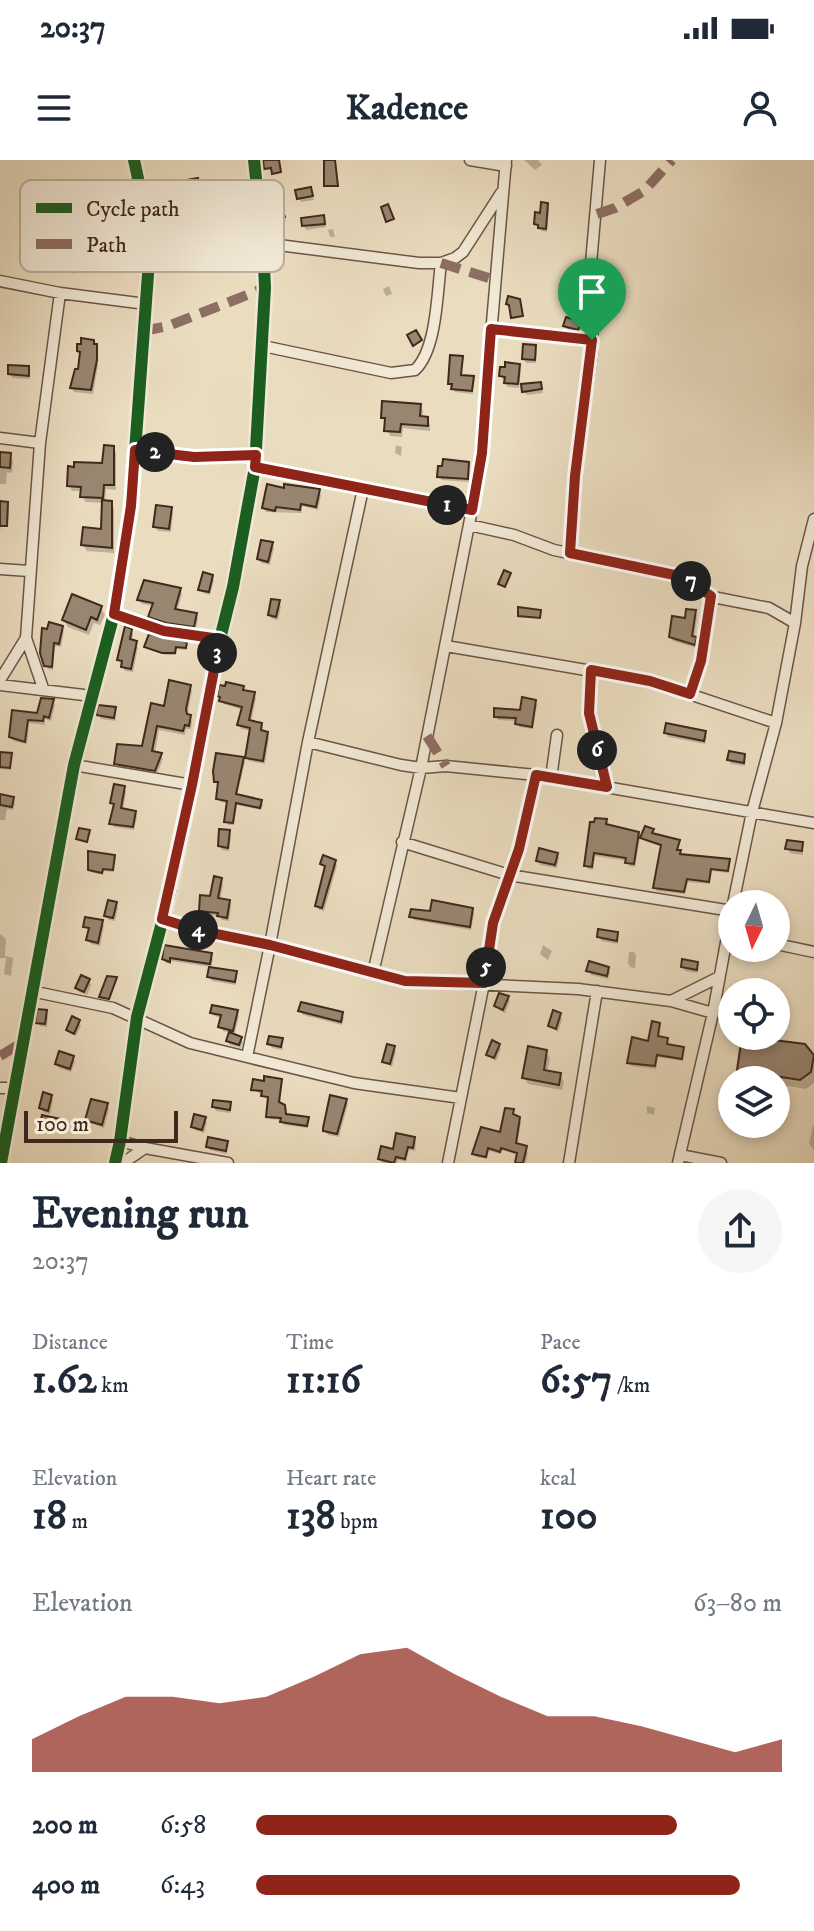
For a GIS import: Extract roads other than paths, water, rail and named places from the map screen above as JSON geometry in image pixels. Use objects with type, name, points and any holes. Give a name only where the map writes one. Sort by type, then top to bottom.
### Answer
[{"type":"street","points":[[134,160],[138,180]]},
{"type":"street","points":[[254,160],[256,180]]},
{"type":"street","points":[[373,973],[421,768],[482,453],[506,163],[470,160]]},
{"type":"street","points":[[570,553],[575,476],[592,340],[590,275],[600,160]]},
{"type":"street","points":[[284,246],[407,262],[441,263],[463,252],[504,189]]},
{"type":"street","points":[[263,346],[391,373],[415,370],[423,358],[433,326],[441,263]]},
{"type":"street","points":[[1,1163],[74,765],[114,614],[131,506],[149,272]]},
{"type":"street","points":[[115,1163],[137,1017],[192,785],[233,587],[255,461],[263,346],[263,272]]},
{"type":"street","points":[[0,281],[60,293],[146,304]]},
{"type":"street","points":[[43,688],[26,638],[40,443],[60,293]]},
{"type":"street","points":[[491,329],[592,340]]},
{"type":"street","points":[[0,438],[40,443]]},
{"type":"street","points":[[135,450],[255,461],[363,489],[472,510]]},
{"type":"street","points":[[247,1057],[308,742],[363,489]]},
{"type":"street","points":[[736,890],[752,812],[776,723],[795,623],[802,566],[814,519]]},
{"type":"street","points":[[469,525],[570,553],[684,577],[711,596],[769,608],[795,623]]},
{"type":"street","points":[[802,566],[814,570]]},
{"type":"street","points":[[0,569],[29,571]]},
{"type":"street","points":[[690,694],[701,661],[711,596]]},
{"type":"street","points":[[114,614],[164,631],[220,639]]},
{"type":"street","points":[[26,638],[0,683],[92,696]]},
{"type":"street","points":[[446,646],[650,681],[776,723]]},
{"type":"street","points":[[591,670],[589,713],[607,787]]},
{"type":"street","points":[[551,778],[557,735]]},
{"type":"street","points":[[308,742],[421,768],[446,766],[536,775],[814,823]]},
{"type":"street","points":[[74,765],[192,785]]},
{"type":"street","points":[[448,1163],[490,938],[519,849],[536,775]]},
{"type":"street","points":[[402,842],[509,875],[718,909]]},
{"type":"street","points":[[162,919],[418,982],[597,991],[671,1001],[713,1013]]},
{"type":"street","points":[[790,947],[814,952]]},
{"type":"street","points":[[721,1163],[679,1159],[723,962]]},
{"type":"street","points":[[671,1001],[719,977]]},
{"type":"street","points":[[31,991],[90,1002],[137,1017],[190,1043],[354,1083],[461,1098]]},
{"type":"street","points":[[569,1163],[597,991]]},
{"type":"street","points":[[0,1088],[15,1088]]},
{"type":"street","points":[[120,1141],[228,1163]]},
{"type":"street","points":[[123,1163],[145,1148]]}]
